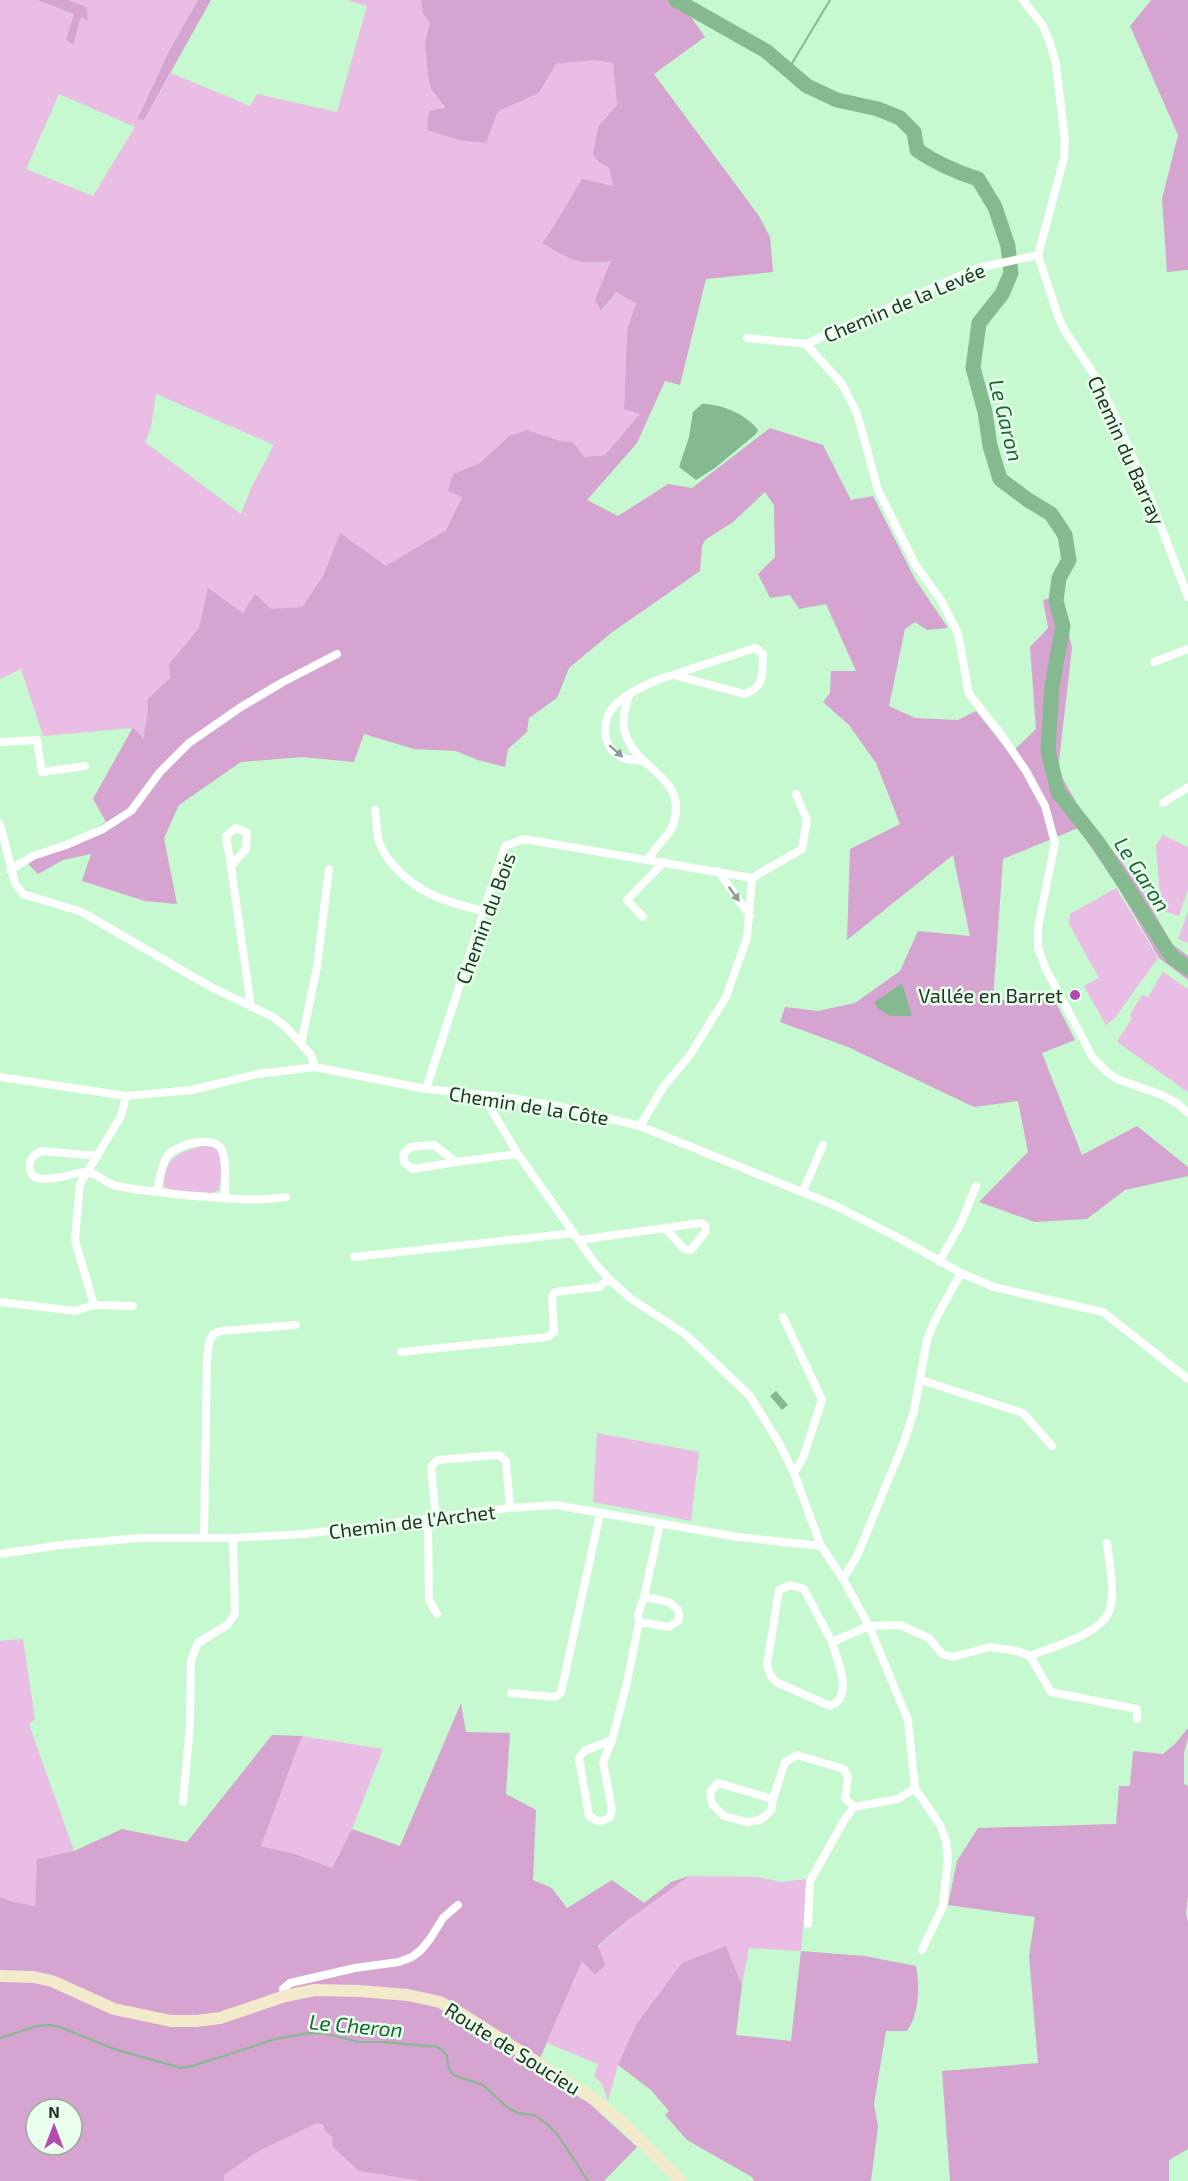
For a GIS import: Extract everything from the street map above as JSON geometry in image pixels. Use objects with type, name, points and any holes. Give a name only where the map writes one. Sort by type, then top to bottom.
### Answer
[{"type":"street","points":[[1023,0],[1043,26],[1050,43],[1056,64],[1065,141],[1064,158],[1038,255]]},
{"type":"street","name":"Chemin de la Levée","points":[[806,344],[978,268],[1038,255]]},
{"type":"street","name":"Chemin du Barray","points":[[1038,255],[1063,328],[1101,385],[1145,485],[1188,597]]},
{"type":"street","points":[[747,338],[806,344],[843,384],[857,413],[878,490],[915,564],[942,602],[958,633],[969,694],[1026,771],[1045,806],[1055,843],[1038,927],[1038,948],[1046,969],[1094,1058],[1108,1073],[1117,1079],[1162,1095],[1188,1113]]},
{"type":"street","points":[[642,761],[623,758],[613,751],[606,741],[604,729],[607,717],[614,706],[646,684],[755,648],[763,654],[761,683],[755,691],[744,694],[674,675]]},
{"type":"street","points":[[1154,662],[1188,649]]},
{"type":"street","points":[[10,870],[33,856],[104,829],[131,811],[160,772],[189,743],[241,707],[337,654]]},
{"type":"street","points":[[629,695],[623,716],[624,730],[630,745],[642,761],[664,777],[670,786],[675,805],[672,825],[649,859]]},
{"type":"street","points":[[0,742],[37,740],[42,772],[85,766]]},
{"type":"street","points":[[1163,803],[1188,787]]},
{"type":"street","points":[[639,1126],[664,1086],[690,1055],[726,997],[747,939],[752,878],[802,849],[807,820],[796,794]]},
{"type":"street","points":[[375,810],[379,842],[388,859],[404,877],[423,892],[442,900],[483,911]]},
{"type":"street","points":[[0,824],[10,870],[23,894],[82,912],[209,986],[273,1017],[286,1027],[311,1055],[315,1068]]},
{"type":"street","name":"Chemin du Bois","points":[[426,1089],[506,846],[524,839],[752,878]]},
{"type":"street","points":[[643,917],[627,900],[664,862]]},
{"type":"street","points":[[231,866],[251,1007]]},
{"type":"street","points":[[301,1044],[316,967],[329,869]]},
{"type":"street","points":[[718,872],[750,916]]},
{"type":"street","name":"Chemin de la Côte","points":[[0,1077],[126,1096],[192,1090],[257,1074],[315,1068],[426,1089],[558,1106],[639,1126],[804,1191],[856,1215],[961,1274],[1002,1290],[1103,1312],[1188,1379]]},
{"type":"street","points":[[94,1305],[75,1240],[80,1184],[121,1116],[126,1096]]},
{"type":"street","points":[[487,1096],[492,1111],[518,1154],[594,1262],[630,1298],[685,1334],[750,1395],[779,1443],[794,1473],[820,1546],[843,1579],[869,1626],[908,1720],[915,1788],[940,1825],[946,1840],[948,1857],[943,1906],[922,1950]]},
{"type":"street","points":[[156,1192],[167,1156],[179,1147],[205,1141],[213,1142],[221,1148],[224,1156],[225,1198]]},
{"type":"street","points":[[456,1162],[434,1145],[411,1147],[403,1154],[404,1162],[413,1169],[518,1154]]},
{"type":"street","points":[[804,1191],[823,1145]]},
{"type":"street","points":[[98,1156],[42,1151],[34,1155],[30,1163],[30,1171],[35,1178],[44,1180],[87,1172],[113,1186],[156,1192],[266,1200],[286,1197]]},
{"type":"street","points":[[939,1262],[961,1223],[976,1186]]},
{"type":"street","points":[[354,1257],[665,1228],[701,1222],[705,1225],[706,1231],[691,1250],[684,1249],[665,1228]]},
{"type":"street","points":[[843,1579],[857,1556],[883,1496],[914,1411],[927,1340],[935,1320],[961,1274]]},
{"type":"street","points":[[401,1352],[548,1337],[554,1332],[552,1297],[555,1292],[599,1287],[609,1279]]},
{"type":"street","points":[[0,1302],[75,1311],[94,1305],[133,1306]]},
{"type":"street","points":[[783,1317],[822,1400],[803,1458],[794,1473]]},
{"type":"street","points":[[204,1538],[207,1359],[210,1337],[213,1333],[221,1331],[296,1325]]},
{"type":"street","points":[[921,1380],[1023,1413],[1052,1446]]},
{"type":"street","points":[[437,1614],[429,1600],[431,1467],[436,1460],[499,1455],[506,1461],[510,1508]]},
{"type":"street","name":"Chemin de l'Archet","points":[[1,1551],[139,1539],[233,1538],[304,1534],[510,1508],[556,1505],[738,1538],[820,1546]]},
{"type":"street","points":[[511,1694],[555,1697],[561,1693],[600,1513]]},
{"type":"street","points":[[612,1740],[584,1751],[579,1758],[589,1816],[596,1821],[604,1822],[610,1817],[612,1809],[603,1762],[612,1740],[626,1687],[639,1622],[638,1615],[644,1598],[660,1524]]},
{"type":"street","points":[[183,1802],[190,1725],[192,1655],[198,1643],[226,1625],[236,1614],[233,1538]]},
{"type":"street","points":[[1030,1656],[1098,1627],[1109,1612],[1112,1597],[1107,1543]]},
{"type":"street","points":[[791,1585],[804,1589],[832,1642],[844,1692],[838,1703],[830,1706],[776,1682],[767,1665],[779,1590],[791,1585]]},
{"type":"street","points":[[639,1622],[669,1627],[679,1620],[680,1614],[672,1603],[644,1598]]},
{"type":"street","points":[[832,1642],[869,1626],[900,1625],[928,1638],[942,1654],[953,1657],[990,1647],[1017,1651],[1030,1656],[1051,1692],[1137,1709],[1137,1719]]},
{"type":"street","points":[[773,1799],[718,1783],[710,1792],[712,1804],[724,1815],[746,1822],[760,1820],[771,1811],[785,1762],[797,1755],[844,1769],[848,1778],[845,1798],[854,1807]]},
{"type":"street","points":[[808,1924],[810,1881],[854,1807],[898,1799],[915,1788]]},
{"type":"street","points":[[285,1996],[283,1989],[290,1983],[355,1968],[399,1962],[412,1957],[422,1950],[443,1918],[458,1905]]},
{"type":"street","name":"Route de Soucieu","points":[[0,1976],[34,1977],[51,1981],[114,2009],[171,2021],[220,2018],[285,1996],[332,1989],[408,1995],[440,2002],[593,2098],[624,2124],[681,2181]]},
{"type":"shaded area","points":[[0,0],[37,0],[74,14],[66,39],[73,44],[81,17],[88,20],[87,7],[68,0],[198,0],[169,51],[137,118],[144,120],[171,73],[250,106],[257,94],[337,112],[367,6],[347,0],[421,0],[423,14],[430,22],[425,42],[486,143],[498,110],[539,93],[556,64],[595,60],[613,63],[617,105],[599,127],[599,162],[609,168],[613,186],[554,226],[542,243],[595,263],[612,261],[595,298],[602,311],[616,292],[636,303],[627,330],[624,409],[641,413],[605,455],[584,457],[573,442],[561,441],[527,430],[509,436],[480,463],[453,474],[462,497],[446,530],[386,567],[340,533],[323,576],[302,607],[243,613],[208,589],[199,628],[169,664],[171,678],[147,700],[148,710],[143,740],[133,728],[43,736],[21,669],[0,679]],"holes":[[[59,94],[135,127],[93,196],[26,169]],[[156,394],[274,445],[252,486],[241,514],[145,442],[151,427]]]},
{"type":"shaded area","points":[[37,0],[68,0],[87,7],[88,21],[81,17],[73,45],[66,39],[74,14]]},
{"type":"shaded area","points":[[198,0],[211,0],[144,120],[137,119],[169,51]]},
{"type":"shaded area","points":[[421,0],[679,0],[705,37],[654,74],[759,216],[770,237],[773,272],[706,279],[680,385],[665,381],[637,443],[587,500],[618,516],[668,484],[692,488],[770,428],[823,445],[851,500],[873,496],[915,579],[948,628],[927,630],[915,622],[905,629],[889,706],[915,718],[958,720],[976,711],[1010,754],[1036,729],[1030,647],[1048,628],[1043,600],[1060,595],[1072,648],[1058,770],[1081,811],[1135,879],[1172,944],[1188,956],[1188,980],[1159,958],[1118,887],[1078,828],[1003,859],[993,1000],[1054,999],[1075,1040],[1042,1053],[1082,1155],[1137,1126],[1188,1167],[1188,1176],[1125,1190],[1087,1219],[1035,1222],[979,1202],[1028,1152],[1018,1101],[974,1107],[848,1047],[780,1022],[785,1007],[818,1011],[855,1003],[900,971],[918,931],[970,936],[953,855],[847,940],[850,849],[900,824],[876,763],[849,725],[823,702],[830,693],[831,671],[856,671],[826,604],[799,609],[790,595],[770,598],[758,574],[775,557],[774,505],[765,492],[733,522],[705,540],[702,546],[700,571],[611,633],[569,668],[557,698],[529,718],[527,732],[508,749],[505,767],[456,751],[414,749],[364,734],[354,762],[302,757],[241,762],[179,805],[164,838],[177,904],[145,901],[82,881],[91,854],[63,860],[38,874],[22,858],[75,839],[106,822],[93,799],[133,727],[143,739],[148,710],[147,700],[170,678],[169,664],[199,628],[208,588],[243,613],[255,594],[271,609],[302,607],[323,576],[340,533],[386,566],[446,530],[462,497],[448,491],[453,474],[480,463],[509,436],[527,430],[561,441],[573,442],[584,457],[605,455],[640,414],[624,409],[627,330],[636,303],[616,292],[601,311],[595,299],[611,261],[582,262],[542,243],[582,179],[613,186],[609,168],[593,155],[598,127],[617,105],[613,63],[595,60],[556,64],[539,93],[498,111],[486,143],[459,140],[427,130],[429,111],[446,108],[431,89],[425,42],[430,22],[423,14]]},
{"type":"shaded area","points":[[1151,0],[1188,0],[1188,270],[1167,272],[1162,199],[1178,135],[1130,26]]},
{"type":"shaded area","points":[[702,404],[733,411],[747,419],[758,430],[715,468],[696,480],[679,467],[689,437],[693,412]]},
{"type":"shaded area","points":[[1163,835],[1188,847],[1188,889],[1179,916],[1161,910],[1156,845]]},
{"type":"shaded area","points":[[1116,888],[1158,958],[1114,1019],[1106,1025],[1084,986],[1099,978],[1069,924],[1070,914]]},
{"type":"shaded area","points":[[1188,912],[1188,943],[1178,939]]},
{"type":"shaded area","points":[[1163,972],[1188,989],[1188,1092],[1117,1042],[1132,1018],[1130,1015],[1142,995],[1148,997]]},
{"type":"shaded area","points":[[902,983],[912,1016],[890,1016],[874,1003]]},
{"type":"shaded area","points":[[203,1146],[214,1148],[219,1153],[221,1170],[218,1191],[212,1193],[168,1190],[164,1186],[170,1162],[180,1154]]},
{"type":"shaded area","points":[[776,1391],[788,1405],[782,1410],[770,1396]]},
{"type":"shaded area","points":[[597,1433],[699,1452],[691,1521],[593,1502]]},
{"type":"shaded area","points":[[23,1639],[35,1719],[29,1724],[74,1851],[37,1859],[35,1906],[0,1897],[0,1641]]},
{"type":"shaded area","points":[[461,1703],[466,1732],[510,1733],[506,1794],[536,1810],[533,1880],[552,1888],[567,1908],[612,1880],[644,1903],[671,1882],[689,1876],[630,1918],[598,1946],[605,1965],[595,1975],[582,1961],[535,2070],[590,2104],[637,2147],[604,2181],[420,2181],[359,2171],[333,2147],[332,2137],[324,2130],[323,2125],[317,2123],[259,2151],[224,2175],[224,2181],[0,2181],[0,1897],[35,1906],[37,1859],[74,1851],[122,1829],[187,1842],[272,1735],[302,1736],[261,1846],[295,1854],[332,1868],[352,1829],[400,1846]]},
{"type":"shaded area","points":[[1188,1728],[1184,1753],[1184,1784],[1188,1786],[1186,1914],[1188,1922],[1188,2149],[1169,2160],[1169,2181],[950,2181],[942,2071],[1038,2063],[1029,1956],[1035,1917],[948,1905],[957,1861],[978,1828],[1116,1824],[1119,1786],[1130,1786],[1133,1751],[1163,1754]]},
{"type":"shaded area","points":[[302,1736],[383,1749],[352,1829],[332,1868],[295,1854],[261,1846]]},
{"type":"shaded area","points":[[689,1876],[757,1877],[781,1882],[807,1879],[801,1951],[749,1948],[742,1985],[726,1946],[618,2065],[608,2101],[602,2084],[594,2076],[598,2064],[547,2043],[582,1960],[595,1975],[604,1965],[598,1947],[630,1919]]},
{"type":"shaded area","points":[[726,1946],[742,1985],[736,2035],[791,2041],[801,1951],[865,1956],[916,1966],[918,2000],[911,2024],[907,2031],[886,2031],[874,2104],[878,2127],[871,2181],[754,2181],[752,2177],[687,2140],[665,2115],[669,2111],[651,2090],[618,2065],[636,2025],[682,1963]]},
{"type":"shaded area","points":[[317,2123],[323,2125],[324,2130],[332,2137],[333,2147],[359,2171],[420,2181],[224,2181],[224,2175],[259,2151]]},
{"type":"waterway","name":"Le Garon","points":[[676,0],[766,51],[807,86],[837,100],[878,109],[900,118],[914,132],[917,150],[946,167],[978,179],[995,207],[1008,246],[1011,273],[1002,294],[979,323],[973,368],[985,412],[990,446],[1000,479],[1051,514],[1065,535],[1069,560],[1059,578],[1056,601],[1063,626],[1052,686],[1048,750],[1058,792],[1099,844],[1172,957],[1188,968]]},
{"type":"waterway","points":[[788,70],[830,0]]},
{"type":"waterway","name":"Le Cheron","points":[[0,2038],[37,2026],[50,2025],[114,2049],[181,2068],[276,2039],[309,2033],[327,2034],[359,2042],[438,2047],[447,2055],[448,2066],[453,2075],[483,2085],[508,2108],[518,2113],[534,2115],[547,2124],[557,2134],[588,2181]]},
{"type":"place","name":"Vallée en Barret","points":[[1075,995]]}]
